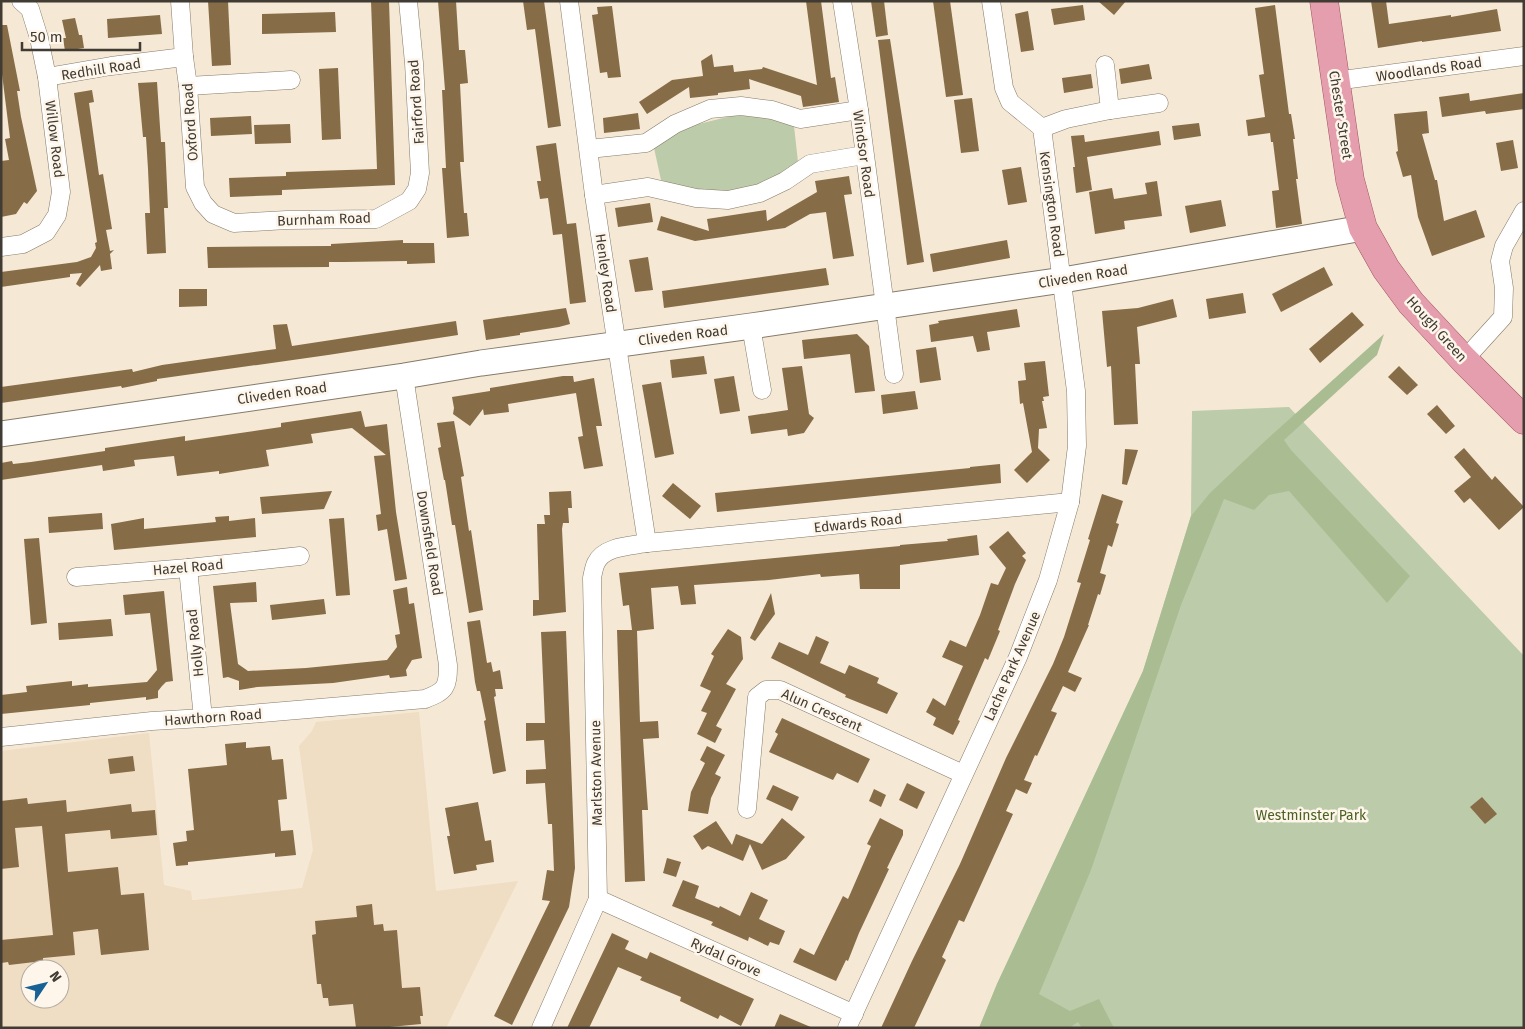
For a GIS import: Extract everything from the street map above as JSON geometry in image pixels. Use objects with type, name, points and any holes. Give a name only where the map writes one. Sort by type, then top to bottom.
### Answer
[{"type":"main road","name":"Chester Street","points":[[1324,1],[1350,180],[1363,228]]},
{"type":"main road","name":"Hough Green","points":[[1363,228],[1386,269],[1410,303],[1524,420]]},
{"type":"street","name":"Willow Road","points":[[1,247],[23,244],[46,232],[58,215],[61,192],[47,77],[39,38],[30,9],[21,1]]},
{"type":"street","name":"Oxford Road","points":[[180,1],[195,187],[203,203],[212,214],[234,223]]},
{"type":"street","name":"Fairford Road","points":[[408,1],[414,63],[420,173],[417,189],[409,201]]},
{"type":"street","name":"Henley Road","points":[[569,1],[594,195],[647,543]]},
{"type":"street","name":"Windsor Road","points":[[842,1],[859,110],[894,374]]},
{"type":"street","points":[[990,1],[1004,88],[1010,102],[1042,128],[1066,119],[1159,103]]},
{"type":"street","name":"Woodlands Road","points":[[1335,81],[1524,56]]},
{"type":"street","name":"Redhill Road","points":[[47,77],[111,66],[184,58]]},
{"type":"street","points":[[1105,65],[1110,110]]},
{"type":"street","points":[[188,86],[291,80]]},
{"type":"street","points":[[589,149],[646,143],[675,124],[710,110],[741,106],[772,110],[800,120],[859,110]]},
{"type":"street","name":"Kensington Road","points":[[1042,128],[1063,280]]},
{"type":"street","points":[[594,195],[648,187],[696,198],[728,200],[760,193],[785,181],[810,164],[864,155]]},
{"type":"street","name":"Burnham Road","points":[[234,223],[287,220],[376,219],[409,201]]},
{"type":"street","points":[[1464,360],[1503,318],[1504,288],[1500,261],[1504,246],[1524,211]]},
{"type":"street","name":"Cliveden Road","points":[[1,434],[1063,280],[1363,228]]},
{"type":"street","name":"Lache Park Avenue","points":[[851,1021],[1018,657],[1048,580],[1070,502],[1077,446],[1076,391],[1063,280]]},
{"type":"street","points":[[751,326],[762,390]]},
{"type":"street","name":"Downsfield Road","points":[[404,376],[448,665],[448,682],[445,688],[438,694],[425,699]]},
{"type":"street","name":"Edwards Road","points":[[647,543],[1070,502]]},
{"type":"street","name":"Marlston Avenue","points":[[541,1028],[598,899],[592,578],[596,562],[602,555],[610,550],[647,543]]},
{"type":"street","name":"Hazel Road","points":[[76,577],[300,556]]},
{"type":"street","name":"Holly Road","points":[[188,568],[203,718]]},
{"type":"street","name":"Alun Crescent","points":[[747,809],[757,697],[766,690],[780,690],[963,774]]},
{"type":"street","name":"Hawthorn Road","points":[[1,737],[152,721],[425,699]]},
{"type":"street","name":"Rydal Grove","points":[[598,899],[851,1021]]},
{"type":"shaded area","points":[[419,712],[436,891],[518,881],[446,1028],[1,1028],[1,751],[149,733],[164,885],[191,891],[192,900],[195,900],[302,888],[313,850],[299,746],[312,731],[316,722]]},
{"type":"green space","points":[[735,115],[769,118],[794,126],[798,162],[764,183],[725,192],[698,191],[661,180],[654,148],[683,128]]},
{"type":"green space","points":[[1384,334],[1377,355],[1284,440],[1291,450],[1410,576],[1387,603],[1289,491],[1269,495],[1254,510],[1224,499],[1181,605],[1091,870],[1039,994],[1070,1011],[1099,999],[1114,1028],[1082,1028],[1078,1022],[1069,1028],[979,1028],[997,984],[1143,671],[1191,516],[1210,493],[1264,442]]},
{"type":"green space","name":"Westminster Park","points":[[1289,407],[1524,656],[1524,1028],[979,1028],[997,984],[1143,671],[1191,516],[1192,411]]},
{"type":"building","points":[[208,1],[228,1],[231,65],[212,66]]},
{"type":"building","points":[[371,1],[389,1],[395,185],[282,190],[282,195],[230,197],[229,178],[286,176],[286,172],[377,169]]},
{"type":"building","points":[[438,1],[456,1],[459,50],[465,50],[468,83],[460,84],[464,162],[460,162],[464,213],[467,213],[469,236],[447,238],[442,168],[446,168],[442,90],[445,90]]},
{"type":"building","points":[[523,1],[544,1],[561,126],[548,128],[535,29],[527,30]]},
{"type":"building","points":[[806,1],[821,1],[831,78],[835,77],[839,102],[803,107],[801,96],[749,79],[750,89],[718,93],[718,95],[690,98],[689,87],[647,114],[639,102],[672,80],[703,76],[701,61],[712,54],[714,67],[733,65],[734,72],[762,69],[763,67],[817,85]]},
{"type":"building","points":[[871,1],[884,1],[888,35],[876,37]]},
{"type":"building","points":[[933,1],[950,1],[963,95],[946,97]]},
{"type":"building","points":[[1098,1],[1126,1],[1114,15]]},
{"type":"building","points":[[1371,1],[1386,1],[1389,24],[1451,15],[1451,17],[1497,9],[1501,31],[1378,48]]},
{"type":"building","points":[[1083,5],[1085,20],[1054,25],[1051,9]]},
{"type":"building","points":[[1275,5],[1289,114],[1291,114],[1295,139],[1293,139],[1298,179],[1296,179],[1302,224],[1276,228],[1272,191],[1279,190],[1273,142],[1271,142],[1270,133],[1248,136],[1246,120],[1265,117],[1259,75],[1264,74],[1255,8]]},
{"type":"building","points":[[612,6],[621,77],[608,78],[607,72],[600,73],[592,15],[598,14],[597,7]]},
{"type":"building","points":[[1028,11],[1034,50],[1021,52],[1015,14]]},
{"type":"building","points":[[335,12],[336,32],[262,34],[262,14]]},
{"type":"building","points":[[160,15],[162,34],[108,38],[107,19]]},
{"type":"building","points":[[75,18],[79,35],[82,35],[84,48],[65,51],[63,38],[66,38],[62,20]]},
{"type":"building","points":[[1,25],[7,25],[20,91],[17,91],[21,117],[37,191],[27,204],[24,202],[16,214],[1,217],[1,161],[9,160],[5,139],[10,138],[1,66]]},
{"type":"building","points":[[890,39],[924,262],[907,265],[878,40]]},
{"type":"building","points":[[1149,64],[1152,79],[1121,84],[1119,69]]},
{"type":"building","points":[[338,68],[341,139],[322,140],[319,69]]},
{"type":"building","points":[[1091,74],[1093,88],[1064,93],[1062,78]]},
{"type":"building","points":[[157,82],[161,142],[165,142],[168,208],[164,208],[166,253],[147,254],[145,213],[150,213],[148,169],[146,137],[143,137],[138,83]]},
{"type":"building","points":[[92,90],[94,102],[89,103],[99,175],[103,174],[112,229],[106,230],[110,251],[114,250],[110,254],[112,269],[101,271],[100,265],[80,287],[76,284],[82,273],[70,274],[70,277],[1,287],[1,272],[77,262],[91,257],[96,248],[95,243],[97,242],[74,93]]},
{"type":"building","points":[[1469,93],[1470,101],[1524,93],[1524,109],[1486,114],[1485,111],[1442,117],[1439,97]]},
{"type":"building","points":[[972,98],[979,151],[961,153],[954,100]]},
{"type":"building","points":[[1427,111],[1429,133],[1422,134],[1435,180],[1437,180],[1444,221],[1476,210],[1485,237],[1432,256],[1418,217],[1411,175],[1403,177],[1396,152],[1398,151],[1394,114]]},
{"type":"building","points":[[638,113],[640,129],[604,133],[603,118]]},
{"type":"building","points":[[251,116],[252,134],[211,136],[210,118]]},
{"type":"building","points":[[1199,123],[1201,136],[1174,140],[1172,126]]},
{"type":"building","points":[[290,124],[291,143],[255,144],[254,125]]},
{"type":"building","points":[[1159,131],[1161,145],[1087,157],[1092,190],[1076,193],[1071,136],[1084,135],[1085,142]]},
{"type":"building","points":[[1513,140],[1518,168],[1501,171],[1496,143]]},
{"type":"building","points":[[556,143],[567,224],[576,223],[586,302],[570,304],[562,234],[553,235],[548,198],[540,199],[537,181],[541,181],[536,146]]},
{"type":"building","points":[[1021,167],[1027,202],[1008,205],[1002,170]]},
{"type":"building","points":[[849,176],[852,194],[844,195],[854,256],[833,259],[826,212],[810,214],[785,228],[695,241],[657,230],[661,216],[709,231],[707,219],[766,210],[767,221],[817,192],[815,181]]},
{"type":"building","points":[[1157,181],[1162,216],[1124,221],[1125,229],[1095,234],[1089,192],[1112,188],[1114,199],[1147,194],[1145,183]]},
{"type":"building","points":[[1221,200],[1226,226],[1190,233],[1185,206]]},
{"type":"building","points":[[650,203],[653,222],[618,227],[615,208]]},
{"type":"building","points":[[403,240],[403,243],[434,243],[435,263],[407,264],[407,261],[329,262],[329,267],[208,268],[207,247],[331,246],[331,244]]},
{"type":"building","points":[[1007,240],[1010,258],[933,272],[930,254]]},
{"type":"building","points":[[648,257],[653,290],[635,292],[629,260]]},
{"type":"building","points":[[1324,267],[1333,285],[1281,312],[1272,294]]},
{"type":"building","points":[[826,268],[829,285],[664,308],[662,291]]},
{"type":"building","points":[[179,289],[207,289],[207,306],[179,307]]},
{"type":"building","points":[[1243,293],[1246,313],[1209,319],[1206,299]]},
{"type":"building","points":[[1173,299],[1177,317],[1137,327],[1140,364],[1135,364],[1138,424],[1114,425],[1111,366],[1107,367],[1102,311],[1138,308]]},
{"type":"building","points":[[566,308],[570,324],[486,340],[483,320]]},
{"type":"building","points":[[1017,309],[1020,327],[987,332],[990,350],[977,352],[973,336],[931,342],[929,325],[939,323],[938,321]]},
{"type":"building","points":[[1352,312],[1364,325],[1320,363],[1309,349]]},
{"type":"building","points":[[456,321],[458,335],[157,379],[157,381],[122,388],[121,386],[1,403],[1,387],[132,369],[133,372],[162,365],[276,349],[273,325],[287,324],[292,346]]},
{"type":"building","points":[[857,334],[869,346],[875,391],[855,393],[850,354],[804,359],[802,340]]},
{"type":"building","points":[[936,347],[941,380],[920,383],[916,350]]},
{"type":"building","points":[[704,356],[707,374],[672,378],[670,360]]},
{"type":"building","points":[[1045,361],[1049,396],[1043,397],[1044,401],[1042,401],[1047,428],[1039,429],[1038,448],[1050,460],[1027,483],[1014,470],[1032,452],[1023,403],[1020,404],[1018,381],[1026,380],[1024,363]]},
{"type":"building","points":[[802,366],[809,414],[814,418],[804,433],[788,436],[787,429],[751,434],[748,416],[788,410],[782,368]]},
{"type":"building","points":[[1399,366],[1418,385],[1407,395],[1388,377]]},
{"type":"building","points":[[573,376],[574,382],[594,378],[602,426],[596,426],[603,466],[584,469],[578,437],[583,436],[576,393],[508,404],[509,412],[484,415],[483,409],[470,426],[453,414],[452,397],[490,391],[490,388]]},
{"type":"building","points":[[734,376],[740,411],[720,414],[714,379]]},
{"type":"building","points":[[661,382],[674,454],[655,458],[642,385]]},
{"type":"building","points":[[915,391],[918,409],[883,414],[881,395]]},
{"type":"building","points":[[1437,405],[1455,426],[1446,434],[1427,414]]},
{"type":"building","points":[[361,411],[365,427],[387,424],[396,512],[407,579],[395,581],[387,529],[378,531],[376,515],[381,514],[374,456],[386,455],[352,428],[311,434],[313,443],[266,450],[269,466],[219,474],[219,471],[177,476],[174,456],[134,460],[135,466],[103,471],[102,465],[1,480],[1,463],[12,461],[13,464],[31,462],[185,436],[185,441],[281,427],[281,423]]},
{"type":"building","points":[[454,421],[464,476],[461,477],[469,531],[471,530],[483,610],[469,613],[455,525],[452,525],[438,448],[441,447],[437,423]]},
{"type":"building","points":[[1464,448],[1492,480],[1495,476],[1524,507],[1499,530],[1470,498],[1464,503],[1454,491],[1471,477],[1454,457]]},
{"type":"building","points":[[1125,449],[1138,450],[1127,485],[1122,484]]},
{"type":"building","points":[[1000,464],[1001,483],[717,512],[715,493]]},
{"type":"building","points":[[673,483],[701,506],[690,519],[662,496]]},
{"type":"building","points":[[332,491],[324,509],[262,514],[260,497]]},
{"type":"building","points":[[571,491],[572,508],[568,508],[569,523],[563,523],[562,529],[566,612],[533,616],[533,600],[539,600],[537,524],[545,524],[544,515],[550,515],[549,492]]},
{"type":"building","points":[[1102,494],[1123,501],[1116,523],[1119,524],[1112,547],[1108,545],[1100,573],[1106,575],[1100,595],[1098,594],[1089,625],[1068,672],[1082,678],[1075,692],[1063,686],[1051,711],[1057,713],[1024,780],[1032,783],[1027,794],[1016,789],[1006,811],[1013,814],[964,922],[959,920],[942,957],[946,960],[914,1028],[881,1028],[960,864],[1006,758],[1053,664],[1064,637],[1081,583],[1077,582]]},
{"type":"building","points":[[102,513],[103,529],[49,533],[48,517]]},
{"type":"building","points":[[229,516],[229,521],[255,518],[256,537],[114,550],[111,524],[144,518],[144,529],[216,522],[215,517]]},
{"type":"building","points":[[344,518],[350,595],[336,596],[329,519]]},
{"type":"building","points":[[1008,531],[1026,553],[1022,556],[1026,560],[1015,584],[998,630],[1000,631],[988,660],[985,658],[953,735],[933,725],[936,718],[926,712],[933,698],[945,706],[963,666],[942,657],[950,640],[966,647],[991,583],[998,585],[1006,568],[989,547]]},
{"type":"building","points":[[977,535],[979,555],[900,565],[900,589],[860,589],[859,574],[821,577],[820,574],[769,580],[694,585],[696,604],[681,605],[678,586],[651,588],[654,629],[637,631],[640,722],[658,721],[659,738],[643,739],[648,810],[642,810],[645,881],[625,882],[617,630],[632,630],[629,605],[623,606],[619,573],[948,541],[947,539]]},
{"type":"building","points":[[39,538],[47,623],[31,625],[24,539]]},
{"type":"building","points":[[256,582],[257,602],[230,603],[238,664],[248,671],[306,668],[387,660],[397,647],[395,635],[400,634],[393,590],[407,587],[409,604],[414,603],[422,658],[412,660],[406,670],[407,676],[390,678],[389,675],[333,683],[257,687],[239,690],[239,681],[228,677],[223,678],[213,586]]},
{"type":"building","points":[[164,591],[173,681],[166,682],[162,686],[158,691],[158,698],[146,700],[146,697],[1,714],[1,695],[27,692],[26,686],[72,681],[72,686],[88,684],[88,687],[147,682],[157,670],[150,613],[125,615],[123,595]]},
{"type":"building","points":[[771,593],[775,614],[755,641],[750,638]]},
{"type":"building","points":[[324,599],[326,614],[272,620],[270,605]]},
{"type":"building","points":[[111,619],[113,636],[59,640],[58,623]]},
{"type":"building","points":[[480,620],[487,663],[491,662],[493,672],[500,670],[503,689],[495,689],[496,696],[494,697],[506,771],[493,774],[484,721],[486,720],[480,691],[477,691],[475,682],[467,622]]},
{"type":"building","points":[[728,629],[741,637],[743,659],[726,684],[736,689],[716,726],[722,729],[715,743],[697,734],[707,713],[701,711],[711,691],[700,686],[714,656],[711,654]]},
{"type":"building","points":[[566,631],[575,868],[569,907],[512,1025],[494,1016],[550,901],[542,900],[547,870],[554,871],[552,824],[548,824],[545,783],[526,784],[526,770],[546,769],[544,740],[526,741],[526,723],[545,723],[541,632]]},
{"type":"building","points":[[816,636],[829,642],[820,663],[845,674],[849,665],[879,678],[877,683],[898,693],[887,714],[845,697],[846,695],[771,658],[779,642],[808,655]]},
{"type":"building","points":[[782,718],[870,759],[858,783],[837,773],[833,780],[769,752],[778,734],[775,732]]},
{"type":"building","points":[[246,742],[246,748],[270,746],[272,760],[283,759],[287,799],[278,800],[281,831],[293,830],[296,855],[275,857],[275,853],[188,862],[188,865],[176,866],[173,843],[187,841],[186,831],[194,830],[188,769],[227,765],[225,744]]},
{"type":"building","points":[[707,746],[725,755],[715,774],[721,777],[711,798],[708,814],[688,811],[691,792],[705,763],[700,760]]},
{"type":"building","points":[[133,756],[135,771],[110,774],[108,759]]},
{"type":"building","points":[[907,783],[925,792],[917,809],[899,800]]},
{"type":"building","points":[[773,785],[799,797],[792,811],[766,799]]},
{"type":"building","points":[[874,789],[886,795],[881,807],[869,801]]},
{"type":"building","points":[[1482,797],[1497,814],[1485,824],[1470,807]]},
{"type":"building","points":[[27,798],[28,804],[66,800],[67,812],[131,804],[132,812],[155,810],[157,835],[111,839],[110,830],[65,834],[68,872],[118,867],[121,895],[144,893],[149,950],[101,955],[98,929],[73,932],[75,955],[43,959],[20,959],[20,964],[9,965],[8,962],[1,963],[1,940],[53,935],[42,826],[15,828],[19,867],[1,869],[1,801]]},
{"type":"building","points":[[478,802],[485,841],[491,840],[494,862],[476,865],[477,870],[454,874],[447,836],[450,836],[445,808]]},
{"type":"building","points":[[782,818],[805,837],[786,859],[762,870],[750,844],[743,861],[708,846],[702,850],[693,836],[716,821],[732,845],[736,834],[762,844]]},
{"type":"building","points":[[880,818],[903,830],[903,835],[848,961],[846,960],[836,981],[793,962],[800,948],[814,955],[843,896],[848,899],[871,846],[867,844]]},
{"type":"building","points":[[667,858],[681,862],[676,877],[663,873]]},
{"type":"building","points":[[683,880],[699,886],[695,898],[719,908],[720,906],[740,916],[751,892],[768,900],[759,919],[785,931],[779,945],[770,942],[768,946],[749,937],[748,941],[711,925],[713,922],[672,906]]},
{"type":"building","points":[[372,904],[374,925],[383,924],[384,931],[397,930],[402,988],[420,987],[423,1016],[420,1016],[421,1024],[356,1028],[353,1004],[329,1006],[328,998],[323,998],[321,984],[317,984],[312,935],[316,934],[315,921],[357,917],[356,906]]},
{"type":"building","points":[[612,933],[629,941],[625,949],[647,959],[650,952],[754,999],[741,1026],[720,1015],[718,1019],[680,1001],[681,997],[640,980],[642,977],[618,967],[589,1028],[567,1028]]},
{"type":"building","points":[[780,1014],[813,1028],[774,1028]]}]
